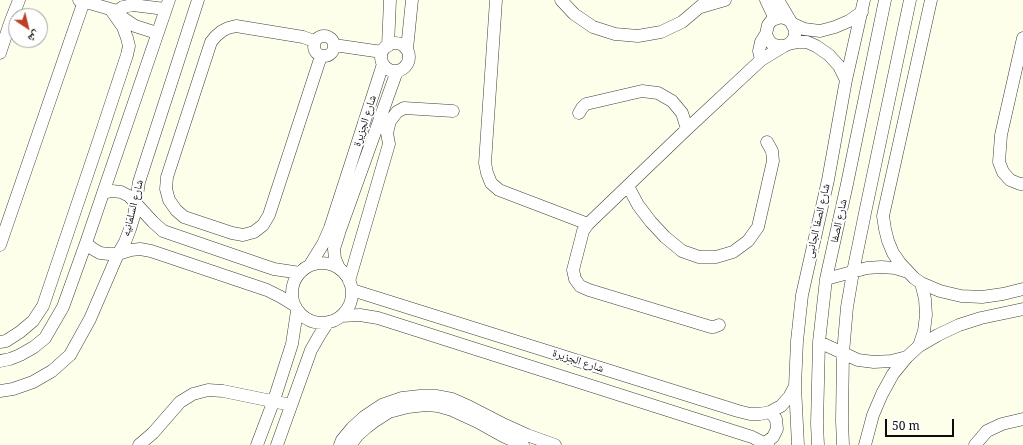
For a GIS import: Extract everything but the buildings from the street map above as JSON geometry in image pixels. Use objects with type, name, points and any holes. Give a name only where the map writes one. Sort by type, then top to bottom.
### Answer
[{"type":"street","points":[[0,53],[4,29],[19,0]]},
{"type":"street","name":"شارع السلمانيه","points":[[0,391],[14,389],[33,382],[52,371],[70,355],[90,319],[130,229],[134,216],[139,182],[198,0]]},
{"type":"street","name":"شارع الجزيرة","points":[[310,265],[323,244],[330,228],[384,54],[390,0]]},
{"type":"street","points":[[384,54],[389,70],[398,71],[405,68],[408,64],[410,56],[407,49],[412,0]]},
{"type":"street","points":[[503,0],[496,5],[485,163],[487,173],[491,183],[499,190],[588,224]]},
{"type":"street","points":[[561,0],[574,14],[593,27],[615,34],[638,36],[661,32],[682,22],[704,4],[725,0]]},
{"type":"street","points":[[766,0],[775,19]]},
{"type":"street","points":[[719,325],[714,327],[589,290],[580,286],[575,279],[573,270],[583,231],[588,224],[761,60],[792,40],[795,35],[795,30],[778,0]]},
{"type":"street","points":[[843,445],[843,353],[847,307],[865,213],[910,0]]},
{"type":"street","points":[[931,0],[883,216],[885,229],[891,247],[900,263],[921,283],[940,291],[961,296],[982,297],[1023,289]]},
{"type":"street","points":[[0,245],[88,1],[114,10],[135,26],[157,33]]},
{"type":"street","points":[[761,60],[759,51],[761,42],[766,34],[768,25],[775,19],[787,19],[804,29],[819,31],[835,27],[849,21],[863,5],[884,4]]},
{"type":"street","name":"شارع الصفا","points":[[818,445],[818,342],[826,279],[884,4]]},
{"type":"street","points":[[0,361],[20,355],[34,347],[45,338],[63,307],[167,5],[133,5],[114,10]]},
{"type":"street","name":"شارع الصفا الجانبى","points":[[798,445],[795,386],[797,341],[802,295],[828,180],[846,80],[863,5]]},
{"type":"street","points":[[0,342],[6,341],[33,321],[43,306],[102,133],[129,46],[123,27],[114,10]]},
{"type":"street","points":[[314,41],[303,37],[236,26],[222,31],[211,42],[167,177],[166,189],[169,200],[176,210],[184,217],[232,233],[243,235],[254,232],[263,225],[269,215],[321,56]]},
{"type":"street","points":[[815,45],[819,31]]},
{"type":"street","points":[[766,34],[772,44],[778,46],[798,42],[807,42],[815,45],[829,55],[839,66],[846,80]]},
{"type":"street","points":[[323,35],[331,38],[334,45],[334,50],[326,56],[317,54],[313,46],[316,38],[323,35]]},
{"type":"street","points":[[1023,38],[1001,135],[999,162],[1003,172],[1010,180],[1023,184]]},
{"type":"street","points":[[384,54],[396,43],[407,49]]},
{"type":"street","points":[[334,45],[384,54]]},
{"type":"street","name":"شارع الجزيرة","points":[[339,268],[335,259],[334,249],[398,71]]},
{"type":"street","points":[[579,113],[586,104],[642,91],[658,93],[672,101],[682,114],[687,129]]},
{"type":"street","points":[[86,243],[100,253],[118,254],[140,249],[151,251],[267,290],[281,297],[296,308],[304,317],[311,321],[320,323],[335,320],[348,308],[351,299],[351,285],[389,144],[387,133],[390,121],[397,112],[404,108],[453,111]]},
{"type":"street","points":[[628,186],[638,205],[650,222],[682,251],[699,257],[716,257],[733,252],[748,241],[758,227],[773,161],[772,151],[767,142]]},
{"type":"street","points":[[828,180],[847,184]]},
{"type":"street","points":[[103,194],[112,191],[121,192],[129,196],[163,231],[274,269],[300,273]]},
{"type":"street","points":[[865,213],[883,216]]},
{"type":"street","points":[[257,445],[274,400],[292,344],[296,308],[292,296],[292,288],[295,280],[300,273],[310,265],[320,263],[330,264],[339,268],[345,274],[351,285]]},
{"type":"street","points":[[826,279],[867,268],[895,268],[909,273]]},
{"type":"street","points":[[919,346],[924,331],[926,315],[925,299],[921,283]]},
{"type":"street","name":"شارع الجزيرة","points":[[351,285],[549,352],[738,411],[750,414],[770,412]]},
{"type":"street","points":[[866,445],[873,415],[882,394],[893,374],[906,357],[919,346],[959,325],[981,318],[1023,309]]},
{"type":"street","name":"شارع الجزيرة","points":[[341,316],[360,315],[378,318],[752,437],[767,444]]},
{"type":"street","points":[[277,445],[311,350],[328,322]]},
{"type":"street","points":[[818,342],[858,360],[874,362],[891,361],[906,357]]},
{"type":"street","points":[[544,370],[549,352]]},
{"type":"street","points":[[767,444],[773,437],[777,428],[776,419],[770,412],[781,406],[789,397],[795,386]]},
{"type":"street","points":[[139,445],[153,433],[180,402],[193,394],[208,390],[223,391],[274,400],[292,405]]},
{"type":"street","points":[[340,445],[342,440],[360,420],[382,405],[402,398],[436,396],[452,399],[527,435],[555,445]]},
{"type":"street","points":[[350,445],[367,427],[389,412],[408,407],[426,405],[438,406],[452,410],[478,422],[503,440],[523,445]]},
{"type":"street","points":[[974,445],[987,431],[1002,424],[1021,423]]}]
